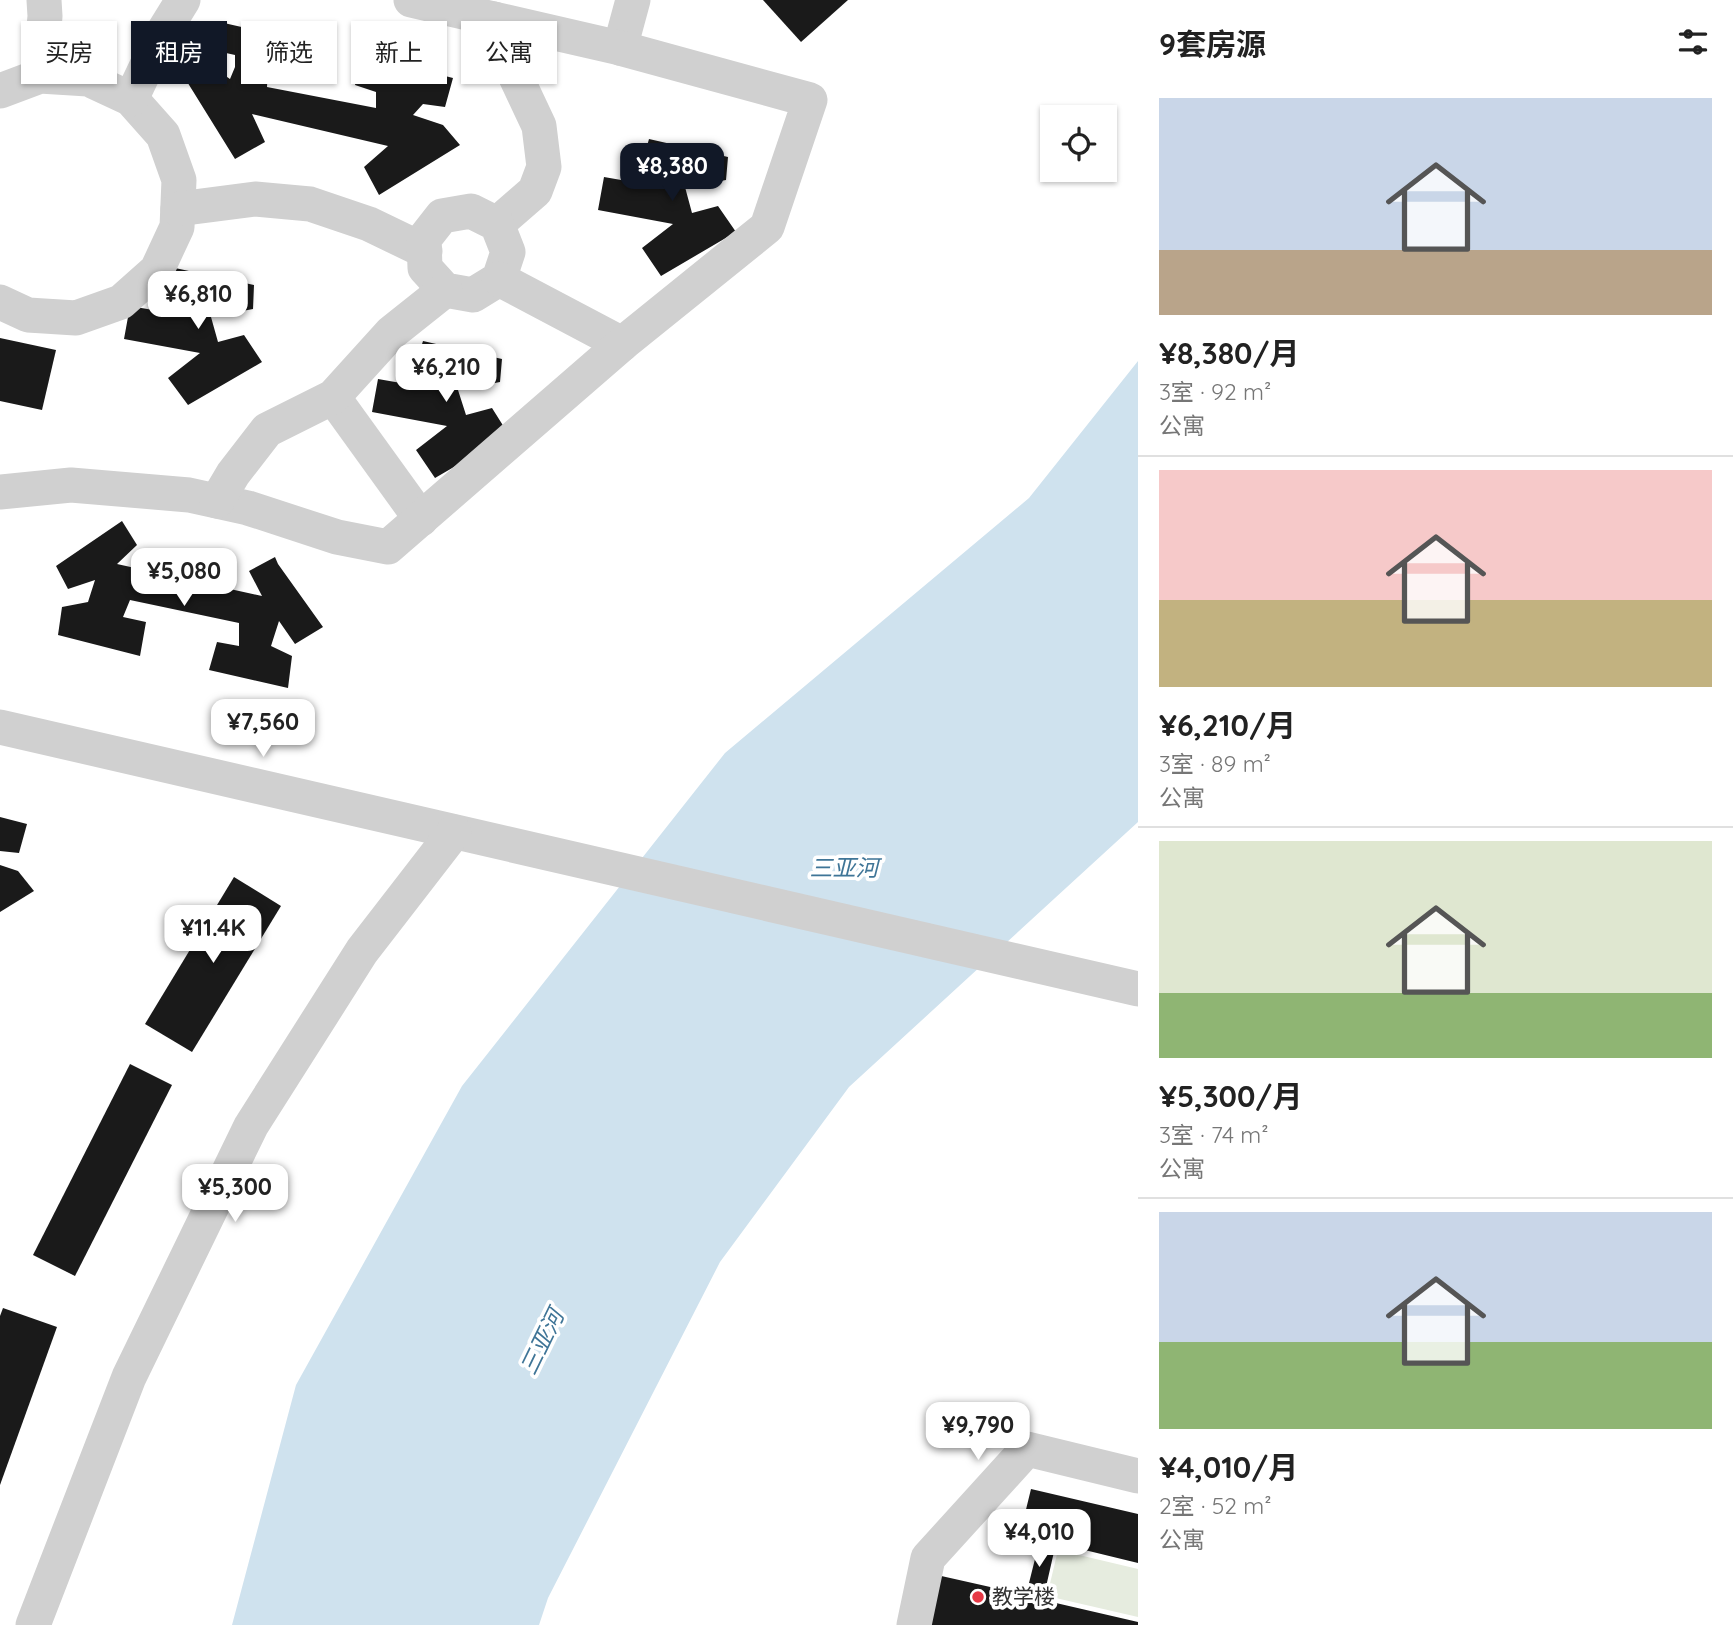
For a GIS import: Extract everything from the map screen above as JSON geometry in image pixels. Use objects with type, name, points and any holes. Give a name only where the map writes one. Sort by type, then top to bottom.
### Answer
[{"type":"street","points":[[44,0],[46,21]]},
{"type":"street","points":[[131,99],[162,34],[183,0]]},
{"type":"street","points":[[0,492],[71,485],[189,495],[248,508],[337,537],[388,547],[622,344],[767,227],[810,100],[620,48],[411,0]]},
{"type":"street","points":[[620,48],[633,0]]},
{"type":"street","points":[[494,19],[515,75],[539,125],[544,167],[534,191],[497,224]]},
{"type":"street","points":[[0,90],[21,83]]},
{"type":"street","points":[[0,302],[28,315],[76,318],[121,302],[157,270],[177,227],[179,180],[163,135],[131,99],[99,84]]},
{"type":"street","points":[[178,209],[255,199],[310,205],[369,224],[425,251]]},
{"type":"street","points":[[471,211],[497,224],[508,252],[499,279],[473,295],[444,290],[425,268],[424,239],[442,216],[471,211]]},
{"type":"street","points":[[499,279],[622,344]]},
{"type":"street","points":[[217,501],[233,474],[267,430],[332,397],[391,333],[444,290]]},
{"type":"street","points":[[332,397],[421,519]]},
{"type":"street","points":[[0,727],[1138,989]]},
{"type":"street","points":[[33,1625],[129,1377],[251,1126],[362,951],[454,832]]},
{"type":"street","points":[[914,1625],[928,1558],[1027,1449],[1138,1476]]},
{"type":"shaded area","points":[[1058,1550],[1138,1569],[1138,1617],[1047,1596]]},
{"type":"water","name":"三亚河","points":[[1138,361],[1138,822],[849,1087],[720,1262],[548,1598],[539,1625],[232,1625],[296,1385],[462,1086],[725,753],[1029,498]]},
{"type":"building","points":[[763,0],[848,0],[801,42]]},
{"type":"building","points":[[227,24],[241,27],[241,84],[267,84],[267,87],[376,108],[376,92],[355,84],[447,84],[447,76],[453,78],[445,107],[423,104],[413,115],[443,125],[460,145],[379,195],[364,167],[388,146],[252,114],[265,142],[235,159],[188,84],[227,84],[227,77],[230,79],[235,67],[235,55],[227,53]]},
{"type":"building","points":[[649,139],[728,157],[726,180],[685,187],[692,213],[718,206],[736,232],[661,276],[642,248],[673,224],[598,210],[604,177],[667,188],[640,171]]},
{"type":"building","points":[[175,268],[254,285],[253,309],[211,317],[218,342],[244,335],[262,362],[188,405],[168,378],[200,353],[124,339],[130,306],[193,317],[166,300]]},
{"type":"building","points":[[0,338],[56,350],[42,410],[0,401]]},
{"type":"building","points":[[423,341],[502,359],[500,382],[458,390],[466,415],[492,408],[509,435],[435,478],[416,450],[447,426],[372,412],[378,379],[441,390],[413,373]]},
{"type":"building","points":[[122,521],[137,545],[117,564],[262,596],[249,571],[275,557],[323,627],[295,644],[279,621],[271,646],[292,656],[288,688],[209,670],[217,642],[239,646],[239,623],[130,600],[123,617],[146,622],[140,656],[58,635],[62,607],[88,602],[95,580],[68,589],[56,566]]},
{"type":"building","points":[[0,817],[27,824],[19,853],[0,851]]},
{"type":"building","points":[[0,865],[18,871],[34,891],[0,912]]},
{"type":"building","points":[[234,877],[281,906],[192,1052],[145,1024]]},
{"type":"building","points":[[130,1064],[172,1085],[75,1276],[33,1255]]},
{"type":"building","points":[[3,1308],[57,1327],[0,1485],[0,1316]]},
{"type":"building","points":[[1031,1489],[1138,1514],[1138,1563],[1056,1543],[1043,1600],[1138,1622],[1138,1625],[921,1625],[928,1573],[1026,1595],[1040,1539],[1020,1534]]},
{"type":"place","name":"教学楼","points":[[978,1597]]}]
